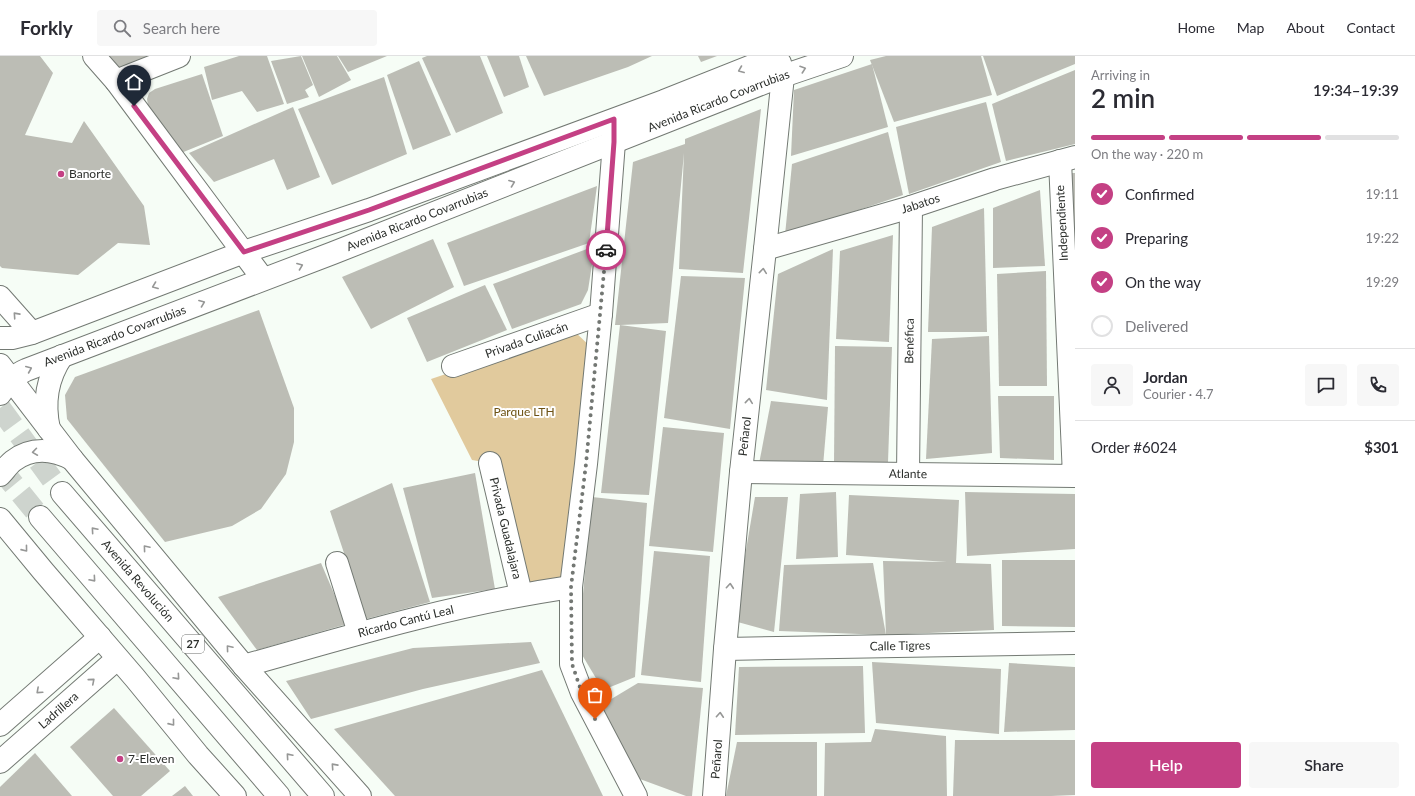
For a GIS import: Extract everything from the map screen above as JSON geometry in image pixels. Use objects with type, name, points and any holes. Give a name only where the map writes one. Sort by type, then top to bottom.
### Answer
[{"type":"street","points":[[94,56],[116,81],[264,280]]},
{"type":"street","points":[[116,81],[179,56]]},
{"type":"street","name":"Avenida Ricardo Covarrubias","points":[[0,338],[12,338],[32,333],[244,252],[375,207],[664,101],[779,63],[842,56]]},
{"type":"street","name":"Avenida Ricardo Covarrubias","points":[[3,379],[264,280],[614,142],[779,63]]},
{"type":"street","name":"Peñarol","points":[[714,796],[725,649],[741,472],[765,249],[779,63]]},
{"type":"street","points":[[614,119],[614,142],[601,314],[586,464],[571,587],[572,664],[582,693],[636,796]]},
{"type":"street","name":"Jabatos","points":[[765,249],[911,207],[1067,159]]},
{"type":"street","name":"Independiente","points":[[1067,159],[1074,476]]},
{"type":"street","name":"Benéfica","points":[[908,474],[911,207]]},
{"type":"street","points":[[0,297],[32,333]]},
{"type":"street","name":"Privada Culiacán","points":[[453,366],[601,314]]},
{"type":"street","points":[[50,430],[46,416],[47,388],[50,377],[62,356]]},
{"type":"street","points":[[3,379],[50,430],[72,459],[244,666],[360,796]]},
{"type":"street","points":[[0,475],[13,461],[27,453],[51,451],[72,459]]},
{"type":"street","name":"Privada Guadalajara","points":[[490,463],[521,594]]},
{"type":"street","name":"Atlante","points":[[741,472],[1074,476]]},
{"type":"street","name":"Avenida Revolución","points":[[62,493],[323,796]]},
{"type":"street","points":[[40,517],[279,796]]},
{"type":"street","points":[[0,519],[117,659],[135,678],[198,755],[235,796]]},
{"type":"street","points":[[337,562],[359,633]]},
{"type":"street","name":"Ricardo Cantú Leal","points":[[244,666],[359,633],[521,594],[571,587]]},
{"type":"street","points":[[26,738],[3,717],[100,637]]},
{"type":"street","name":"Calle Tigres","points":[[725,649],[1075,643]]},
{"type":"street","name":"Ladrillera","points":[[3,754],[26,738],[117,659]]},
{"type":"green space","name":"Parque LTH","points":[[574,331],[592,348],[571,587],[521,594],[490,463],[472,460],[431,379]]},
{"type":"building","name":"Banorte","points":[[0,56],[40,56],[53,73],[25,135],[72,143],[84,121],[144,206],[150,245],[118,243],[78,275],[2,268],[0,266]]},
{"type":"building","points":[[106,56],[156,56],[122,73]]},
{"type":"building","points":[[239,56],[267,56],[284,104],[257,112],[242,91],[212,100],[204,67]]},
{"type":"building","points":[[301,56],[313,85],[305,90],[309,97],[287,104],[271,61]]},
{"type":"building","points":[[302,56],[337,56],[351,80],[319,97]]},
{"type":"building","points":[[338,56],[387,56],[348,72]]},
{"type":"building","points":[[427,56],[480,56],[503,113],[456,133],[422,58]]},
{"type":"building","points":[[487,56],[519,56],[529,87],[504,97]]},
{"type":"building","points":[[526,56],[652,56],[628,67],[544,96]]},
{"type":"building","points":[[698,56],[717,56],[701,62]]},
{"type":"building","points":[[886,56],[981,56],[992,95],[894,122],[870,60]]},
{"type":"building","points":[[983,56],[1075,56],[1075,64],[997,96]]},
{"type":"building","points":[[419,61],[451,135],[413,150],[387,75]]},
{"type":"building","points":[[872,64],[888,127],[791,156],[794,90]]},
{"type":"building","points":[[1075,70],[1075,144],[1006,161],[992,104]]},
{"type":"building","points":[[202,74],[223,136],[181,153],[149,112],[147,99],[149,93],[155,89]]},
{"type":"building","points":[[384,77],[407,154],[332,185],[298,109]]},
{"type":"building","points":[[986,102],[1001,162],[909,194],[896,127]]},
{"type":"building","points":[[293,107],[320,177],[287,190],[274,159],[214,182],[189,153]]},
{"type":"building","points":[[761,109],[743,273],[679,269],[684,153],[668,323],[615,325],[633,162],[685,144],[685,139]]},
{"type":"building","points":[[888,132],[903,195],[785,235],[792,164]]},
{"type":"building","points":[[1069,173],[1075,173],[1075,242],[1071,242]]},
{"type":"building","points":[[597,186],[589,243],[464,286],[447,243]]},
{"type":"building","points":[[1040,190],[1045,266],[993,268],[993,208]]},
{"type":"building","points":[[984,208],[987,332],[928,332],[932,227]]},
{"type":"building","points":[[893,235],[889,342],[836,339],[840,251]]},
{"type":"building","points":[[433,239],[454,287],[371,329],[342,277]]},
{"type":"building","points":[[595,246],[588,290],[581,304],[512,329],[493,284]]},
{"type":"building","points":[[833,249],[827,400],[766,390],[778,274]]},
{"type":"building","points":[[1046,271],[1047,386],[999,386],[997,274]]},
{"type":"building","points":[[681,276],[745,278],[730,429],[664,418]]},
{"type":"building","points":[[485,285],[507,330],[427,362],[407,318]]},
{"type":"building","points":[[259,310],[294,408],[294,442],[286,474],[261,509],[232,526],[165,542],[67,419],[65,395],[75,377]]},
{"type":"building","points":[[620,325],[666,331],[649,495],[601,493]]},
{"type":"building","points":[[989,336],[992,453],[926,459],[932,339]]},
{"type":"building","points":[[835,346],[892,347],[888,462],[834,463]]},
{"type":"building","points":[[998,396],[1054,396],[1054,460],[1000,458]]},
{"type":"building","points":[[771,401],[828,407],[823,466],[759,464]]},
{"type":"building","points":[[663,427],[724,433],[713,552],[649,546]]},
{"type":"building","points":[[475,473],[495,589],[432,598],[403,488]]},
{"type":"building","points":[[392,483],[430,602],[366,619],[330,511]]},
{"type":"building","points":[[836,492],[838,557],[796,559],[800,494]]},
{"type":"building","points":[[965,492],[1075,494],[1075,549],[967,556]]},
{"type":"building","points":[[849,495],[959,500],[956,563],[991,564],[994,630],[886,635],[883,561],[947,562],[846,555]]},
{"type":"building","points":[[592,497],[647,503],[635,677],[603,690],[578,648]]},
{"type":"building","points":[[755,497],[788,497],[774,632],[734,621]]},
{"type":"building","points":[[654,551],[710,556],[701,682],[641,675]]},
{"type":"building","points":[[1002,560],[1075,560],[1075,627],[1002,626]]},
{"type":"building","points":[[321,563],[347,624],[257,650],[218,597]]},
{"type":"building","points":[[873,563],[886,635],[779,631],[784,565]]},
{"type":"building","points":[[531,642],[540,663],[423,689],[311,719],[286,681],[413,648]]},
{"type":"building","points":[[872,662],[1001,669],[999,734],[876,723]]},
{"type":"building","points":[[1009,663],[1075,667],[1075,730],[1004,732]]},
{"type":"building","points":[[863,666],[865,733],[735,735],[739,667]]},
{"type":"building","points":[[542,670],[603,796],[395,796],[334,729]]},
{"type":"building","points":[[638,683],[703,688],[692,796],[686,796],[629,775],[598,707]]},
{"type":"building","name":"7-Eleven","points":[[114,708],[170,771],[141,796],[113,796],[70,747]]},
{"type":"building","points":[[875,729],[946,736],[947,796],[824,796],[825,743],[871,742]]},
{"type":"building","points":[[955,740],[1075,740],[1075,795],[953,796]]},
{"type":"building","points":[[737,742],[817,742],[817,796],[726,796]]},
{"type":"building","points":[[35,753],[72,796],[0,796],[0,787]]},
{"type":"building","points":[[185,786],[193,796],[172,796]]},
{"type":"tunnel","points":[[0,408],[62,493]]},
{"type":"tunnel","points":[[0,468],[40,517]]},
{"type":"way so far","points":[[595,719],[582,693],[572,664],[571,587],[586,464],[606,250]]},
{"type":"place","name":"Banorte","points":[[61,174]]},
{"type":"place","name":"7-Eleven","points":[[120,759]]},
{"type":"route","points":[[134,106],[244,252],[369,210],[614,119],[614,142],[606,250]]}]
